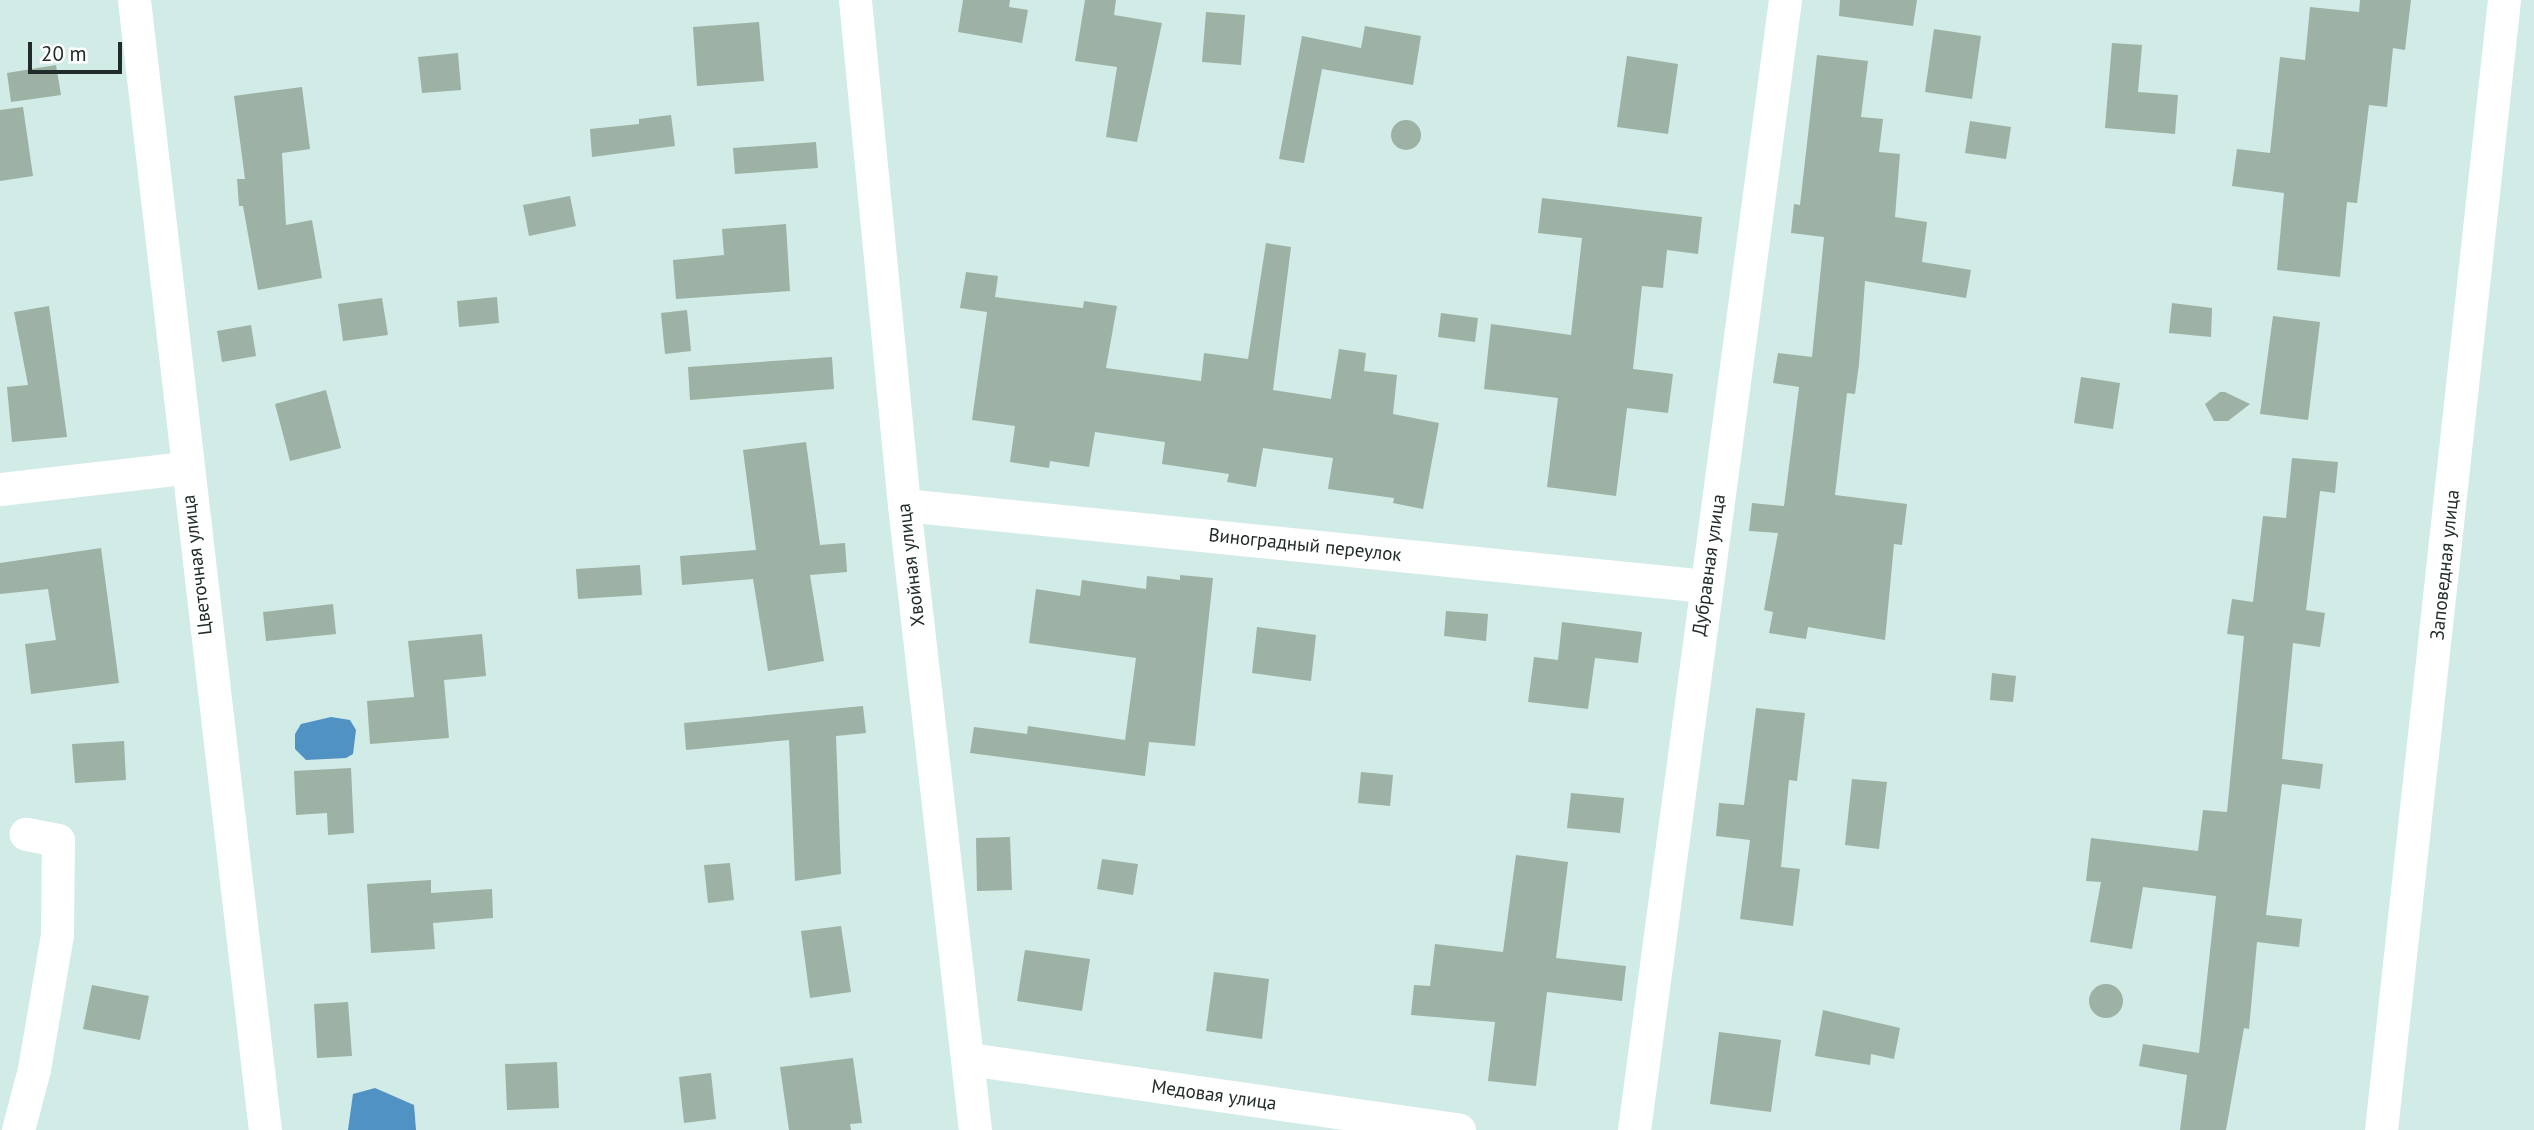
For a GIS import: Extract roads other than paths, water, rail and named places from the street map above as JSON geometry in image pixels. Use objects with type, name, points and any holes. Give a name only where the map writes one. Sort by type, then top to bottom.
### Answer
[{"type":"street","name":"Цветочная улица","points":[[134,0],[185,468],[265,1130]]},
{"type":"street","name":"Хвойная улица","points":[[855,0],[904,505],[975,1130]]},
{"type":"street","name":"Дубравная улица","points":[[1634,1130],[1785,0]]},
{"type":"street","name":"Заповедная улица","points":[[2381,1130],[2504,0]]},
{"type":"street","points":[[0,489],[185,468]]},
{"type":"street","name":"Виноградный переулок","points":[[904,505],[1706,586]]},
{"type":"street","points":[[18,1130],[34,1069],[57,934],[58,840],[26,834]]},
{"type":"street","name":"Медовая улица","points":[[969,1059],[1459,1130]]},
{"type":"water","points":[[331,717],[350,720],[356,730],[353,754],[346,758],[306,760],[295,749],[295,734],[301,724]]},
{"type":"water","points":[[375,1088],[414,1105],[416,1130],[348,1130],[353,1094]]}]
